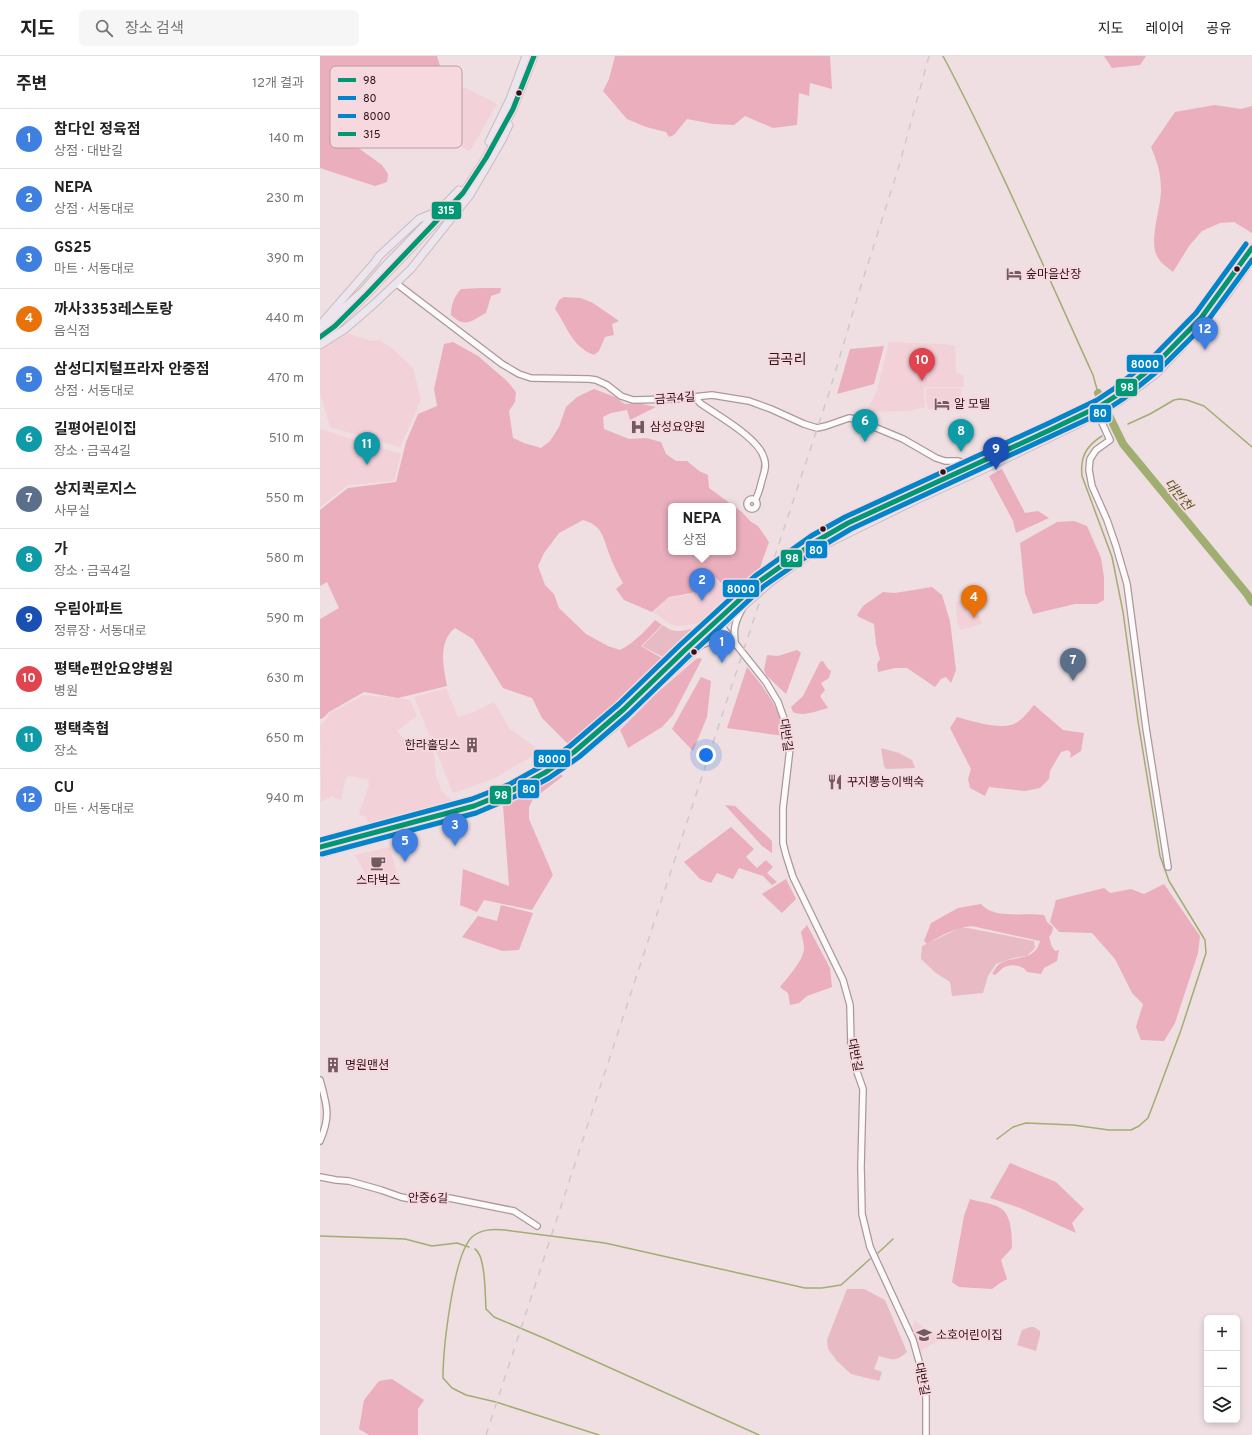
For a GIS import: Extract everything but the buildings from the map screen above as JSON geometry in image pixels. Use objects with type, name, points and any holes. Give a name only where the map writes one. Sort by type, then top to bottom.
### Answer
[{"type":"main road","points":[[320,329],[362,292],[384,267],[459,190],[485,151],[510,98],[526,56]]},
{"type":"main road","points":[[320,345],[345,329],[411,269],[470,195],[482,177],[505,133],[534,56]]},
{"type":"main road","points":[[320,337],[335,326],[367,294],[463,193],[486,158],[513,109]]},
{"type":"main road","points":[[320,325],[375,262],[378,256],[419,219],[440,210]]},
{"type":"main road","points":[[320,847],[474,806],[524,784],[546,772],[596,734],[685,650],[745,605],[772,581],[818,548],[994,464],[1100,410],[1110,403],[1156,364],[1196,324],[1252,248]]},
{"type":"main road","points":[[1110,403],[1120,402],[1156,374],[1179,350],[1227,294],[1252,259]]},
{"type":"main road","points":[[320,854],[480,810],[530,788],[564,766],[615,726],[700,645],[760,581],[815,542],[886,504],[1100,410]]},
{"type":"street","name":"금곡4길","points":[[396,284],[502,364],[519,374],[531,378],[596,380],[607,385],[621,396],[633,400],[712,395],[749,401],[817,428],[849,418],[855,419],[903,439],[936,458],[945,461],[958,461],[972,466]]},
{"type":"street","points":[[695,397],[700,403],[741,431],[759,446],[765,460],[765,471],[758,496],[755,500]]},
{"type":"street","points":[[1100,410],[1110,440],[1096,450],[1090,459],[1089,470],[1092,486],[1107,520],[1127,584],[1146,728],[1168,867]]},
{"type":"street","points":[[735,643],[735,625],[745,605]]},
{"type":"street","name":"대반길","points":[[719,624],[735,643],[747,662],[766,682],[783,712],[787,727],[789,740],[789,761],[782,822],[783,843],[793,876],[844,980],[850,1005],[852,1046],[856,1068],[863,1089],[861,1166],[862,1214],[870,1247],[913,1340],[922,1372],[926,1397],[926,1435]]},
{"type":"street","points":[[700,645],[720,639],[729,640],[735,643]]},
{"type":"street","points":[[320,1080],[327,1112],[327,1123],[320,1141]]},
{"type":"street","name":"안중6길","points":[[320,1176],[336,1180],[349,1181],[411,1199],[449,1198],[514,1211],[537,1226]]},
{"type":"shaded area","points":[[320,56],[437,56],[440,66],[330,66],[330,148],[358,148],[382,165],[388,174],[387,182],[375,186],[320,168]]},
{"type":"shaded area","points":[[615,56],[830,56],[832,89],[810,83],[809,96],[799,93],[797,125],[773,128],[745,116],[734,125],[713,124],[687,119],[674,135],[669,137],[666,132],[646,127],[627,119],[603,91],[609,79]]},
{"type":"shaded area","points":[[1104,56],[1146,56],[1140,65],[1112,68]]},
{"type":"shaded area","points":[[462,86],[497,104],[470,151],[462,147]]},
{"type":"shaded area","points":[[1215,105],[1241,109],[1252,106],[1252,233],[1234,222],[1220,223],[1202,231],[1189,246],[1173,272],[1159,259],[1154,247],[1161,185],[1159,169],[1151,147],[1175,112]]},
{"type":"shaded area","points":[[501,288],[500,293],[491,296],[486,313],[470,322],[461,322],[451,315],[453,301],[461,289]]},
{"type":"shaded area","points":[[564,297],[581,298],[593,303],[619,321],[612,324],[614,335],[605,337],[599,351],[594,355],[580,347],[555,309],[559,300]]},
{"type":"shaded area","points":[[346,333],[372,341],[379,340],[393,349],[413,368],[421,400],[400,447],[330,427],[320,392],[320,348]]},
{"type":"shaded area","points":[[453,342],[478,356],[507,381],[516,392],[515,402],[509,411],[513,438],[541,448],[550,441],[559,427],[566,407],[577,397],[594,389],[615,397],[625,404],[638,403],[656,407],[630,420],[627,410],[611,413],[603,417],[604,429],[629,439],[646,438],[661,442],[666,454],[676,461],[687,461],[699,471],[708,475],[709,488],[730,503],[668,503],[668,555],[736,555],[736,508],[750,521],[758,526],[769,542],[757,576],[732,594],[713,575],[692,593],[669,597],[652,612],[624,600],[616,589],[623,583],[613,563],[602,534],[595,526],[583,520],[559,533],[544,553],[538,566],[545,585],[554,594],[559,608],[586,634],[608,646],[620,650],[635,640],[655,620],[662,625],[641,646],[665,660],[619,705],[570,746],[542,718],[532,698],[503,688],[473,639],[455,628],[450,633],[444,647],[443,663],[447,686],[398,698],[364,692],[329,712],[320,719],[320,619],[339,608],[327,582],[320,586],[320,510],[348,488],[396,482],[406,442],[418,414],[437,406],[434,389],[444,344]]},
{"type":"shaded area","points":[[889,342],[944,344],[955,346],[956,373],[963,375],[964,387],[924,387],[925,408],[905,411],[866,412],[877,391]]},
{"type":"shaded area","points":[[884,346],[874,384],[837,394],[850,349]]},
{"type":"shaded area","points":[[926,388],[962,388],[959,408],[928,409],[926,401]]},
{"type":"shaded area","points":[[320,429],[401,454],[394,481],[348,485],[320,507]]},
{"type":"shaded area","points":[[1002,469],[1025,513],[1038,511],[1049,518],[1016,533],[1013,521],[989,476]]},
{"type":"shaded area","points":[[1074,521],[1087,526],[1101,558],[1104,577],[1104,600],[1097,604],[1075,604],[1033,614],[1025,593],[1020,543],[1057,522]]},
{"type":"shaded area","points":[[713,576],[727,590],[731,598],[706,622],[676,626],[670,624],[653,612],[669,598],[692,594]]},
{"type":"shaded area","points":[[932,587],[942,595],[950,621],[956,670],[951,683],[946,677],[941,679],[935,687],[907,668],[895,668],[878,672],[877,664],[880,659],[876,644],[874,624],[857,615],[863,606],[883,592],[895,593]]},
{"type":"shaded area","points":[[974,596],[982,624],[961,630],[957,622],[956,602]]},
{"type":"shaded area","points":[[663,625],[675,631],[695,628],[696,630],[667,659],[642,646]]},
{"type":"shaded area","points":[[797,650],[801,653],[786,694],[766,675],[764,670],[767,655],[778,656]]},
{"type":"shaded area","points":[[699,658],[702,659],[673,715],[662,727],[628,748],[620,730],[656,694]]},
{"type":"shaded area","points":[[823,661],[831,671],[829,678],[821,683],[825,690],[820,696],[828,708],[806,714],[793,712],[791,707],[803,696],[820,662]]},
{"type":"shaded area","points":[[747,667],[765,690],[776,708],[780,718],[783,736],[727,728]]},
{"type":"shaded area","points":[[701,677],[711,681],[707,717],[693,751],[672,729]]},
{"type":"shaded area","name":"한라홀딩스","points":[[446,688],[458,717],[472,713],[494,702],[510,729],[541,751],[495,778],[453,793],[414,697]]},
{"type":"shaded area","points":[[364,695],[410,700],[417,716],[397,731],[412,748],[430,744],[434,755],[436,775],[441,790],[454,803],[437,809],[368,825],[367,817],[360,815],[359,813],[369,785],[368,779],[348,776],[345,780],[341,801],[332,796],[321,802],[320,725],[326,720],[330,713]]},
{"type":"shaded area","points":[[1034,705],[1063,730],[1084,733],[1081,751],[1070,758],[1071,753],[1068,750],[1061,752],[1050,771],[1049,779],[1040,788],[1025,791],[989,787],[985,796],[970,788],[968,779],[971,769],[950,728],[957,717],[995,726],[1010,725],[1016,723],[1026,715]]},
{"type":"shaded area","points":[[881,748],[899,753],[912,760],[915,768],[886,769],[884,766]]},
{"type":"shaded area","points":[[558,773],[563,776],[533,799],[529,807],[529,819],[553,875],[532,910],[484,900],[477,912],[460,905],[463,869],[509,886],[503,806],[533,790]]},
{"type":"shaded area","points":[[725,805],[735,806],[772,841],[772,853],[762,846]]},
{"type":"shaded area","points":[[731,827],[754,849],[746,857],[757,868],[766,860],[773,867],[767,873],[777,882],[772,885],[763,876],[739,868],[733,879],[717,873],[711,883],[700,879],[684,862]]},
{"type":"shaded area","points":[[390,847],[397,875],[368,879],[355,855]]},
{"type":"shaded area","points":[[786,879],[796,899],[782,913],[762,894]]},
{"type":"shaded area","points":[[1164,884],[1200,936],[1198,953],[1175,1023],[1164,1041],[1141,1040],[1136,1027],[1143,1004],[1132,993],[1115,959],[1092,933],[1059,932],[1050,922],[1056,900],[1104,888],[1110,893],[1131,889],[1144,894]]},
{"type":"shaded area","points":[[981,904],[987,909],[1002,914],[1044,915],[1047,922],[1053,927],[1052,933],[1049,937],[1055,951],[1059,950],[1057,961],[1044,968],[1041,974],[1027,972],[1019,966],[1013,965],[1006,966],[995,975],[992,974],[998,965],[1009,960],[1028,956],[1037,948],[1040,941],[972,926],[948,932],[927,944],[924,941],[931,923],[958,908]]},
{"type":"shaded area","points":[[501,905],[533,913],[519,950],[502,951],[462,937],[478,916],[497,921]]},
{"type":"shaded area","points":[[807,925],[830,968],[832,987],[807,996],[799,1003],[790,1005],[788,993],[780,987],[801,958],[804,948],[801,932]]},
{"type":"shaded area","points":[[960,928],[968,928],[1034,941],[1035,948],[1027,956],[1013,958],[996,964],[988,976],[983,993],[952,996],[950,982],[936,973],[921,959],[922,946]]},
{"type":"shaded area","points":[[1010,1163],[1056,1182],[1084,1209],[1072,1223],[1076,1233],[1020,1208],[990,1198]]},
{"type":"shaded area","points":[[970,1199],[1000,1208],[1007,1215],[1009,1220],[1012,1248],[1001,1260],[1007,1279],[992,1289],[959,1287],[952,1282],[964,1216]]},
{"type":"shaded area","points":[[847,1289],[864,1289],[885,1300],[907,1352],[897,1359],[879,1356],[874,1369],[882,1372],[879,1381],[851,1374],[837,1361],[828,1349],[827,1340]]},
{"type":"shaded area","name":"소호어린이집","points":[[915,1320],[941,1339],[920,1351],[912,1330]]},
{"type":"shaded area","points":[[1034,1327],[1040,1331],[1036,1351],[1017,1345],[1022,1330]]},
{"type":"shaded area","points":[[392,1379],[424,1400],[418,1409],[418,1435],[369,1435],[359,1429],[364,1400],[379,1381]]},
{"type":"waterway","points":[[943,56],[983,135],[1020,214],[1093,375],[1098,393]]},
{"type":"waterway","name":"대반천","points":[[1098,393],[1123,444],[1252,602]]},
{"type":"waterway","points":[[1128,424],[1150,414],[1174,400],[1187,400],[1204,406],[1252,447]]},
{"type":"waterway","points":[[997,1139],[1013,1127],[1026,1123],[1073,1125],[1109,1130],[1131,1130],[1139,1126],[1148,1118],[1181,1030],[1206,953],[1205,940],[1169,881],[1160,856],[1138,721],[1123,612],[1112,557],[1082,476],[1082,463],[1085,453],[1088,448],[1102,436]]},
{"type":"waterway","points":[[599,1435],[496,1402],[466,1395],[452,1388],[443,1378],[447,1326],[454,1282],[465,1247],[472,1237],[479,1232],[487,1230],[501,1230],[605,1243],[805,1288],[822,1288],[841,1285],[870,1259]]},
{"type":"waterway","points":[[320,1236],[405,1239],[432,1246],[457,1243],[469,1247]]},
{"type":"waterway","points":[[878,1253],[893,1239]]},
{"type":"waterway","points":[[475,1249],[479,1253],[483,1268],[486,1309],[494,1317],[759,1435]]},
{"type":"railway","points":[[486,1435],[829,393],[899,166],[929,56]]},
{"type":"transit line","name":"315","points":[[320,337],[335,326],[367,294],[463,193],[486,158],[513,109],[534,56]]},
{"type":"transit line","name":"8000","points":[[320,840],[472,799],[510,784],[542,766],[570,746],[619,704],[755,576],[811,536],[845,517],[1097,400],[1115,388],[1151,359],[1196,313],[1246,244]]},
{"type":"transit line","name":"98","points":[[320,847],[474,806],[513,790],[546,772],[574,752],[624,709],[760,581],[815,542],[848,523],[1050,430],[1100,406],[1119,394],[1156,364],[1201,318],[1252,248]]},
{"type":"transit line","name":"80","points":[[322,854],[476,813],[516,796],[549,778],[579,757],[629,714],[764,586],[819,548],[851,529],[1103,412],[1123,399],[1160,369],[1206,323],[1252,260]]},
{"type":"place","name":"숲마을산장","points":[[1014,274]]},
{"type":"place","name":"CU","points":[[1205,350]]},
{"type":"place","name":"평택e편안요양병원","points":[[922,381]]},
{"type":"place","name":"알 모텔","points":[[942,404]]},
{"type":"place","name":"삼성요양원","points":[[638,427]]},
{"type":"place","name":"길평어린이집","points":[[865,442]]},
{"type":"place","name":"가","points":[[961,452]]},
{"type":"place","name":"평택축협","points":[[367,465]]},
{"type":"place","name":"우림아파트","points":[[996,470]]},
{"type":"place","name":"NEPA","points":[[702,601]]},
{"type":"place","name":"까사3353레스토랑","points":[[974,618]]},
{"type":"place","name":"참다인 정육점","points":[[722,663]]},
{"type":"place","name":"상지퀵로지스","points":[[1073,681]]},
{"type":"place","name":"한라홀딩스","points":[[472,745]]},
{"type":"place","name":"꾸지뽕능이백숙","points":[[835,782]]},
{"type":"place","name":"GS25","points":[[455,846]]},
{"type":"place","name":"삼성디지털프라자 안중점","points":[[405,862]]},
{"type":"place","name":"스타벅스","points":[[378,863]]},
{"type":"place","name":"명원맨션","points":[[333,1065]]},
{"type":"place","name":"소호어린이집","points":[[924,1335]]},
{"type":"district","name":"금곡리","points":[[787,359]]}]
